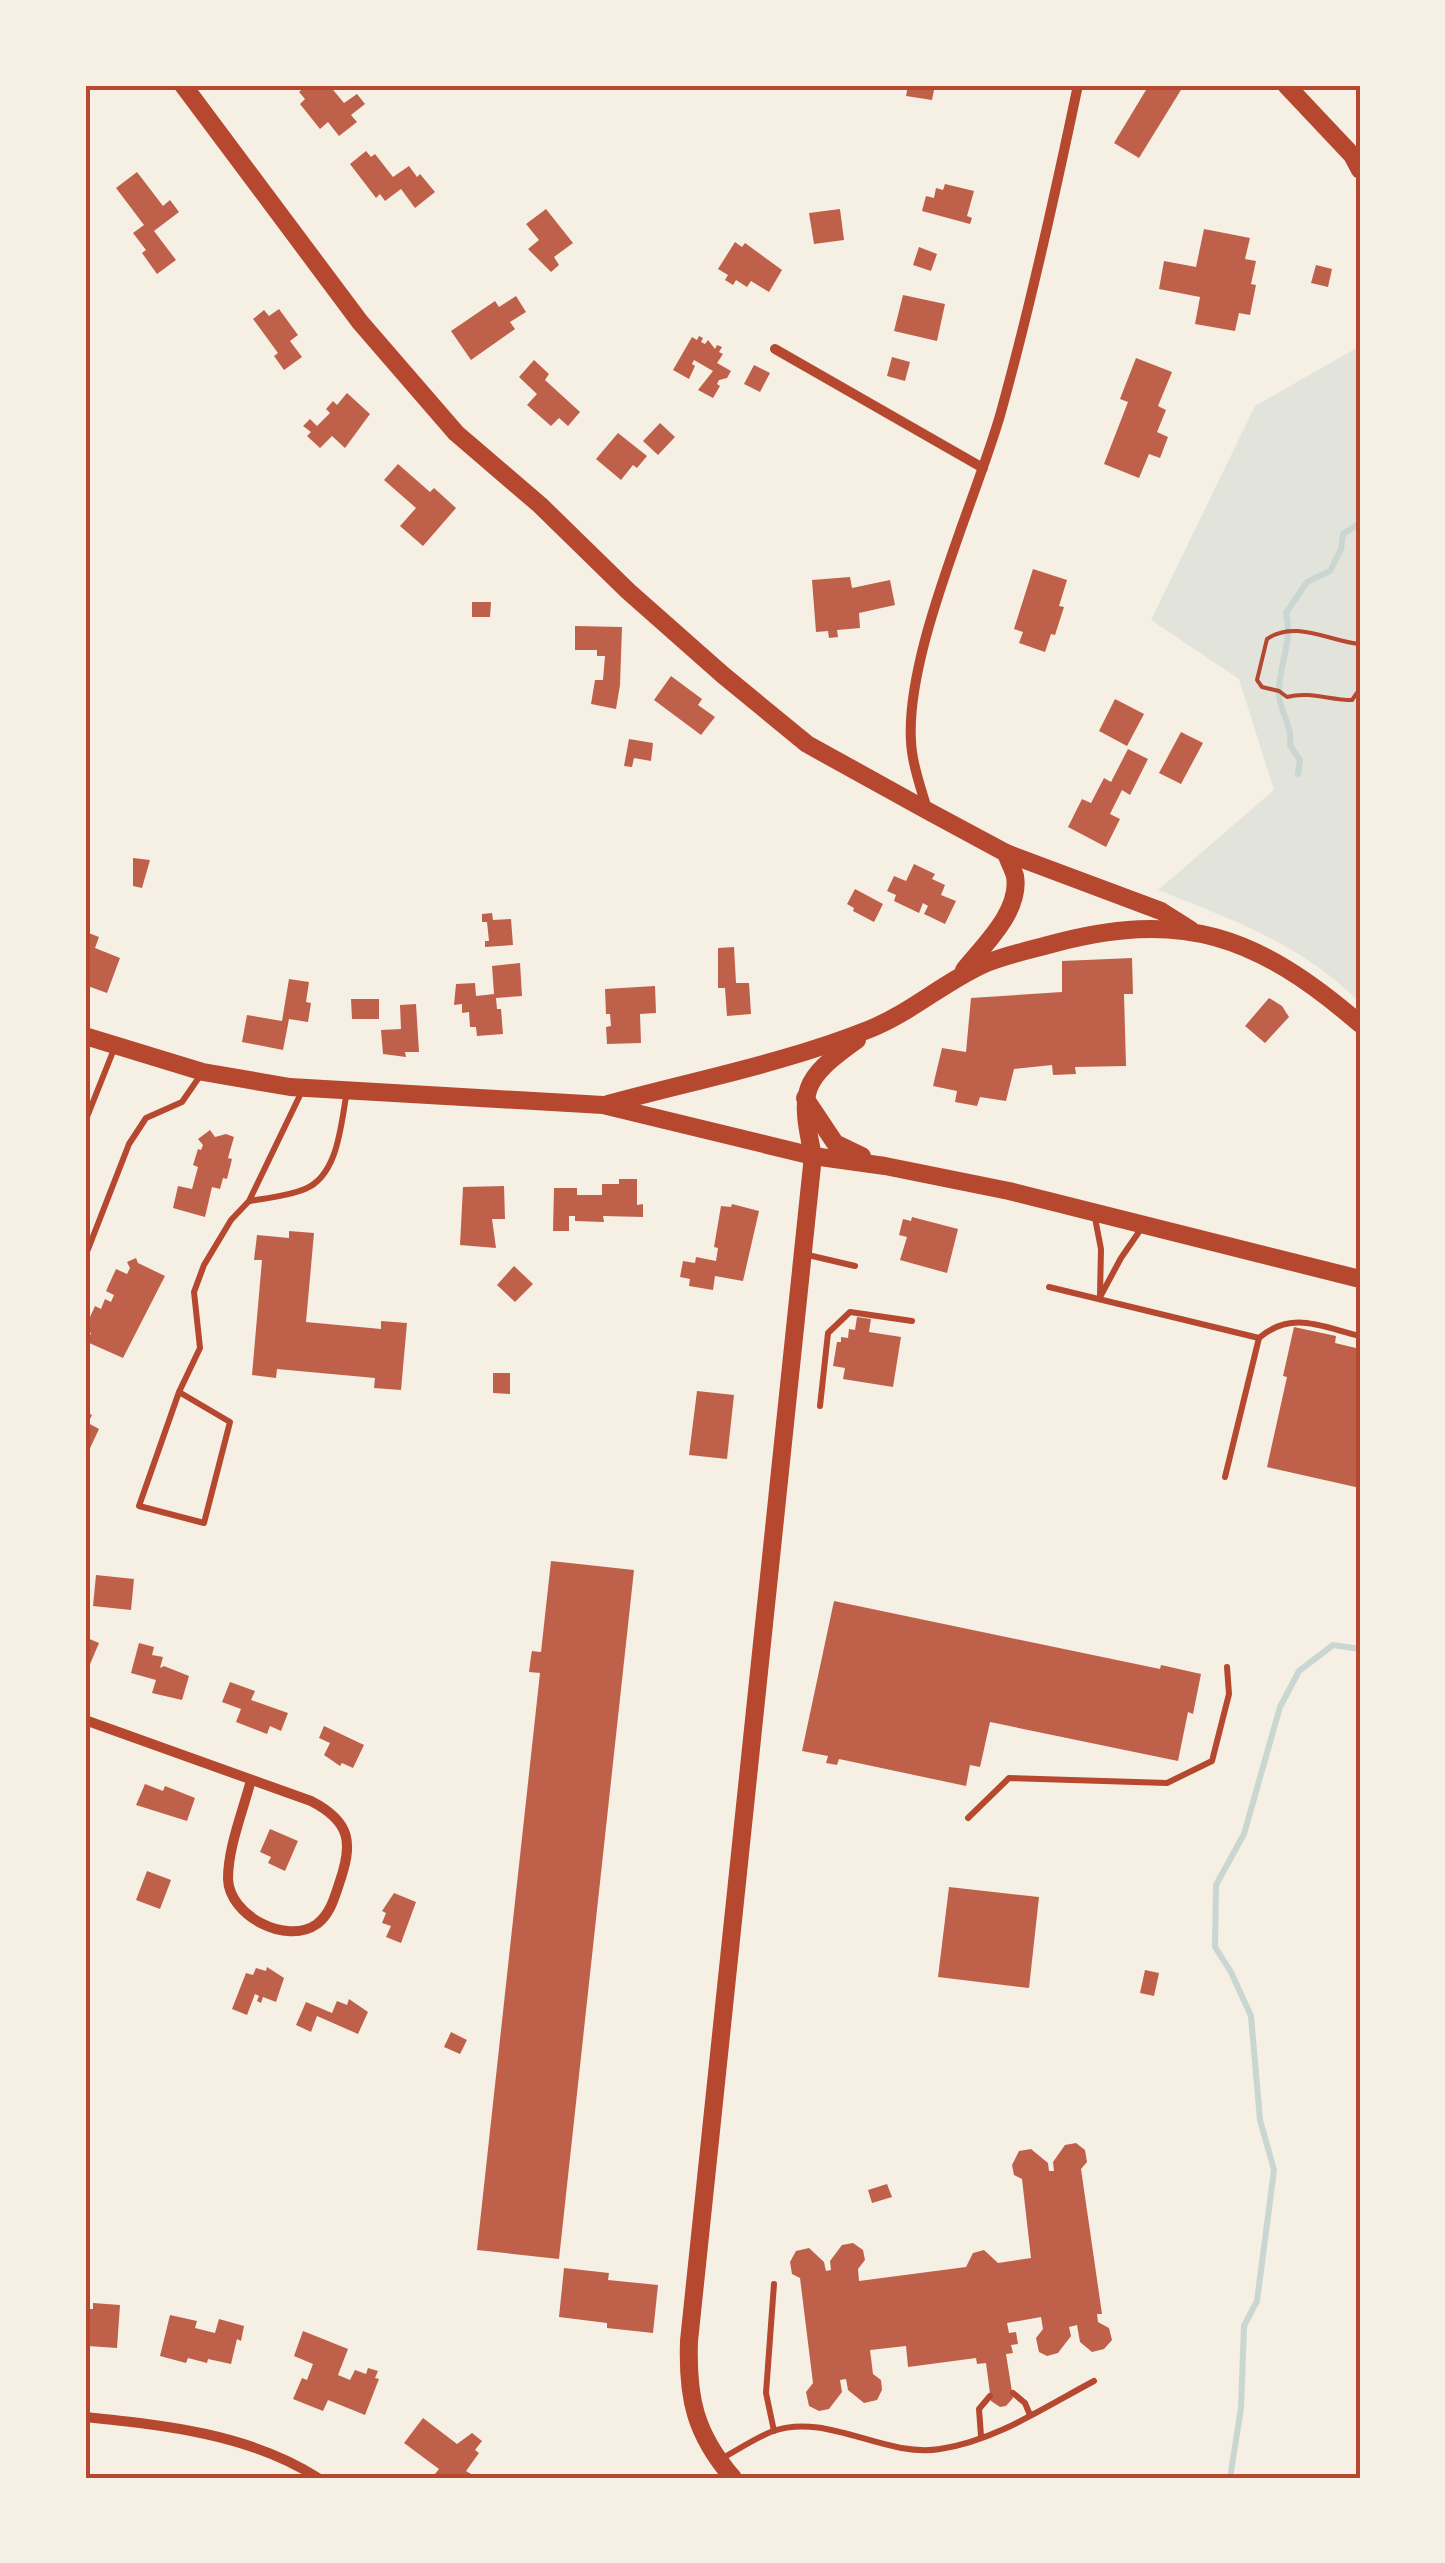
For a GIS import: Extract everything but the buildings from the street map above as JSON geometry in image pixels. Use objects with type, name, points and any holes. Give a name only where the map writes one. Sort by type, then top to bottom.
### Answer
[{"type":"main road","points":[[183,85],[360,322],[456,432],[540,505],[628,591],[808,744],[1006,853],[1161,911],[1191,930],[1282,963],[1360,1024]]},
{"type":"main road","points":[[1286,85],[1352,155],[1360,170]]},
{"type":"main road","points":[[958,977],[1012,904],[1016,878],[1006,853]]},
{"type":"main road","points":[[733,2478],[718,2461],[697,2420],[687,2384],[689,2341],[813,1156],[804,1115],[810,1080],[824,1063],[873,1028],[986,963],[1085,935],[1140,927],[1191,930]]},
{"type":"main road","points":[[603,1105],[773,1064],[873,1028]]},
{"type":"main road","points":[[85,1036],[202,1072],[304,1088],[603,1105],[813,1156],[884,1166],[1093,1212],[1360,1279]]},
{"type":"main road","points":[[805,1098],[835,1143],[884,1166]]},
{"type":"street","points":[[928,811],[912,755],[913,692],[1028,316],[1078,85]]},
{"type":"street","points":[[775,349],[984,468]]},
{"type":"street","points":[[85,1720],[251,1780],[322,1807],[343,1827],[348,1859],[331,1908],[320,1922],[302,1930],[286,1930],[254,1920],[242,1911],[228,1883],[229,1864],[251,1780]]},
{"type":"street","points":[[85,2418],[136,2422],[228,2439],[318,2478]]},
{"type":"lane","points":[[85,1122],[115,1046]]},
{"type":"lane","points":[[85,1257],[129,1144],[146,1118],[182,1102],[202,1072]]},
{"type":"lane","points":[[179,1392],[230,1422],[204,1523],[139,1506],[179,1392],[200,1348],[194,1292],[218,1238],[249,1201],[304,1088]]},
{"type":"lane","points":[[249,1201],[307,1188],[320,1179],[336,1143],[347,1090]]},
{"type":"lane","points":[[1093,1212],[1101,1250],[1100,1297]]},
{"type":"lane","points":[[1100,1297],[1120,1258],[1145,1224]]},
{"type":"lane","points":[[802,1254],[855,1266]]},
{"type":"lane","points":[[1049,1287],[1259,1338]]},
{"type":"lane","points":[[820,1406],[828,1333],[850,1312],[912,1321]]},
{"type":"lane","points":[[1224,1477],[1259,1338],[1274,1325],[1292,1320],[1360,1336]]},
{"type":"lane","points":[[968,1818],[1009,1778],[1167,1782],[1212,1761],[1228,1694],[1227,1667]]},
{"type":"lane","points":[[774,2284],[766,2392],[774,2431]]},
{"type":"lane","points":[[718,2461],[774,2431],[808,2426],[898,2448],[939,2450],[1030,2415],[1094,2381]]},
{"type":"lane","points":[[1013,2394],[1030,2415]]},
{"type":"lane","points":[[981,2436],[979,2409],[990,2396]]},
{"type":"path","points":[[1360,644],[1313,632],[1276,632],[1267,638],[1257,680],[1262,687],[1287,697],[1304,693],[1352,700],[1359,690],[1360,671]]},
{"type":"shaded area","points":[[1360,346],[1360,1003],[1291,949],[1158,890],[1274,790],[1239,679],[1151,620],[1255,406]]},
{"type":"waterway","points":[[1298,774],[1300,760],[1290,745],[1279,692],[1288,634],[1286,613],[1307,582],[1330,571],[1341,549],[1343,534],[1360,523]]},
{"type":"waterway","points":[[1230,2478],[1241,2408],[1244,2326],[1257,2301],[1274,2170],[1260,2120],[1251,2016],[1215,1947],[1216,1885],[1244,1834],[1280,1707],[1299,1671],[1333,1645],[1360,1649]]}]
